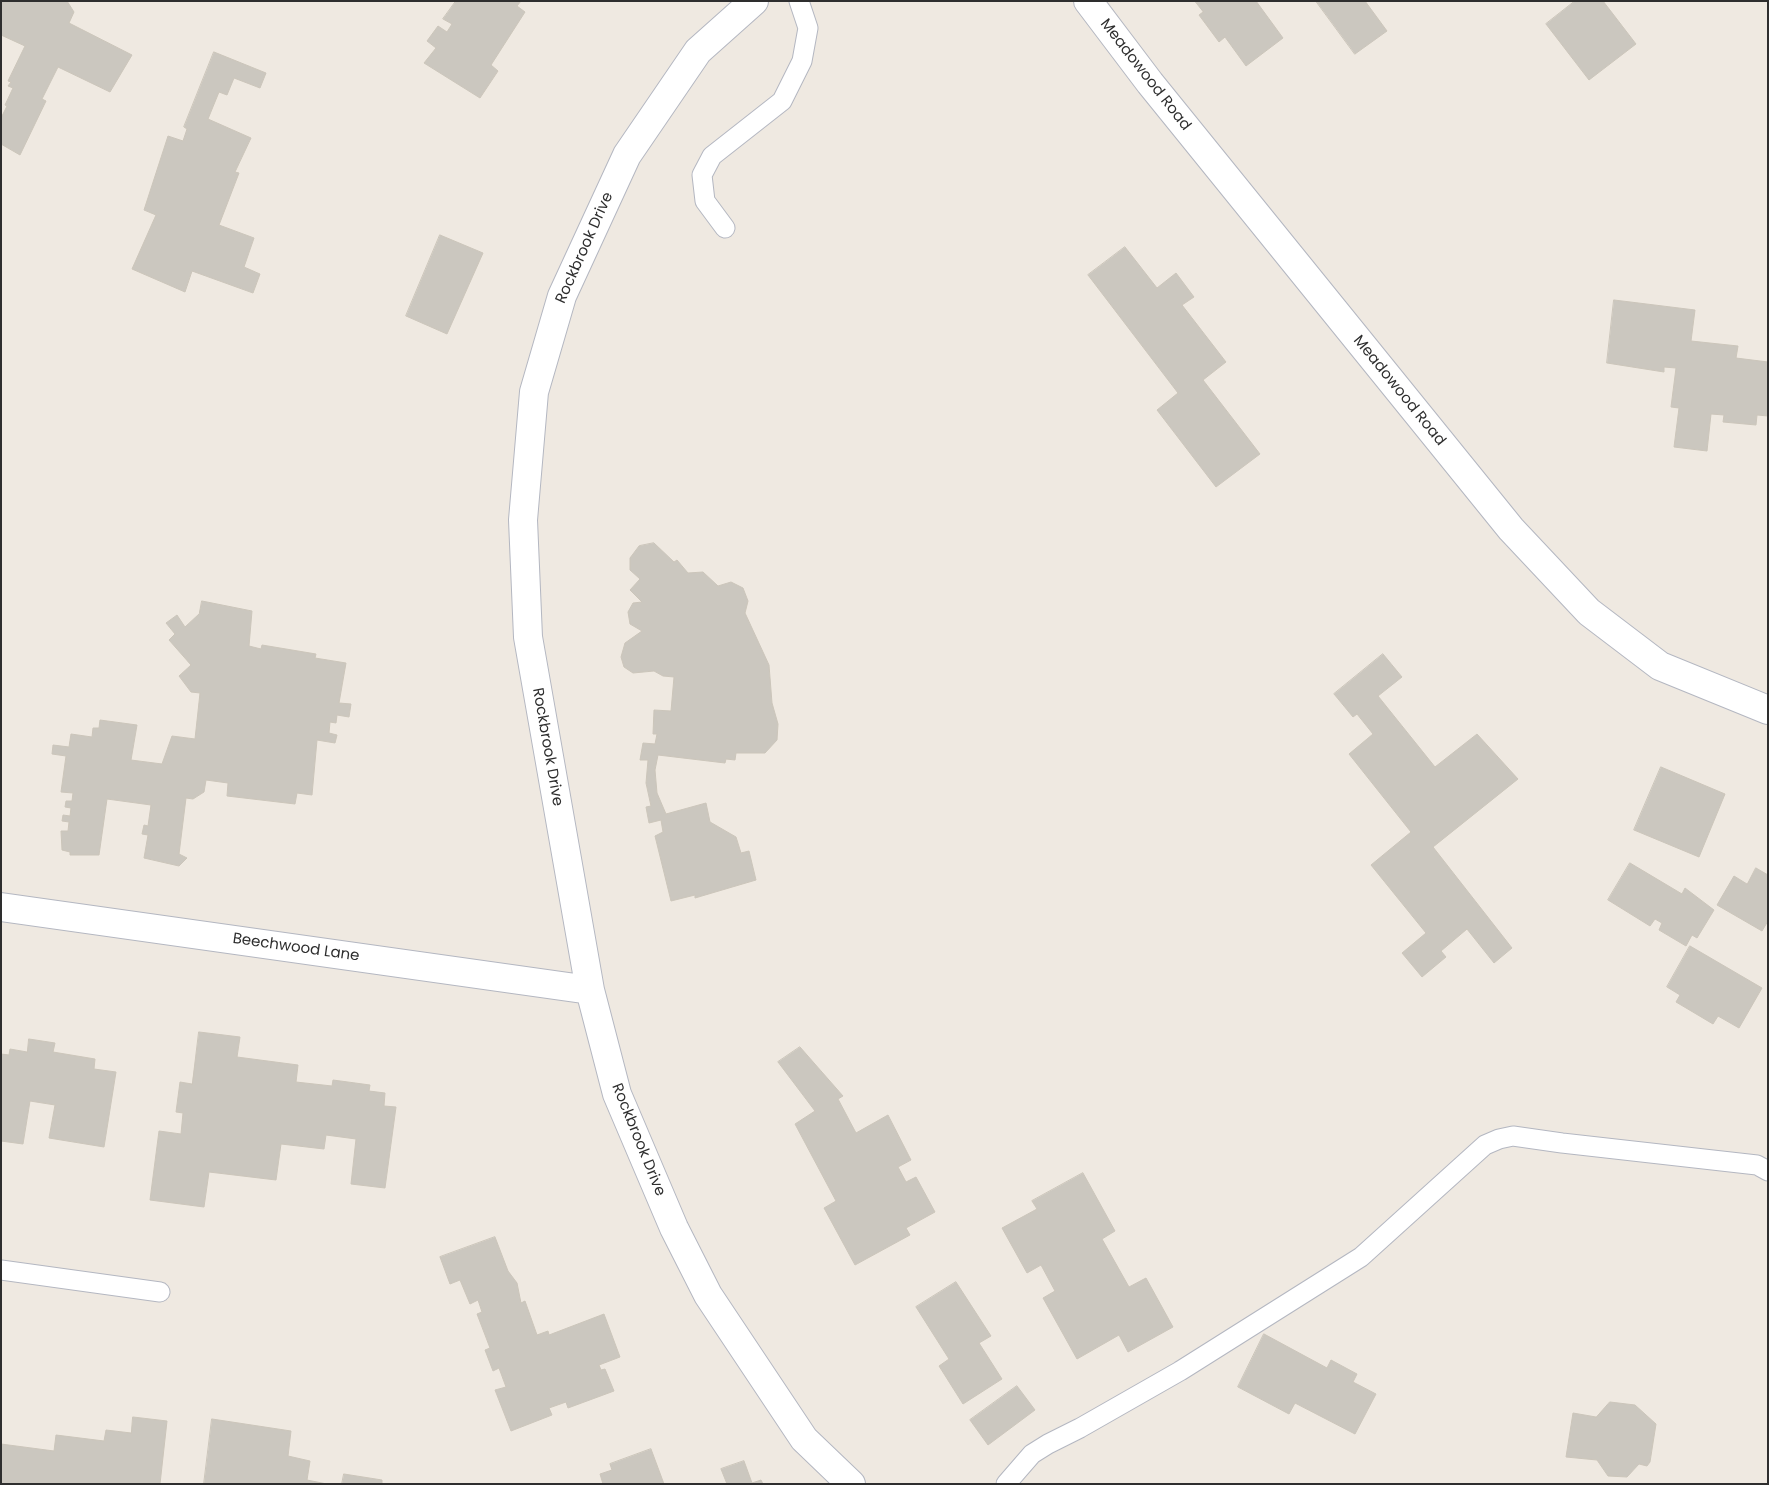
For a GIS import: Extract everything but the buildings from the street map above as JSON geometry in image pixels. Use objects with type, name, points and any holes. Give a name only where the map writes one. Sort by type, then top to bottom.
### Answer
[{"type":"street","name":"Rockbrook Drive","points":[[754,1],[698,51],[627,155],[562,296],[534,392],[523,520],[528,637],[590,990],[617,1094],[674,1228],[704,1286],[804,1439],[851,1484]]},
{"type":"street","name":"Meadowood Road","points":[[1088,1],[1150,83],[1504,521],[1589,612],[1660,666],[1768,710]]},
{"type":"street","name":"Beechwood Lane","points":[[1,907],[590,990]]},
{"type":"lane","points":[[725,228],[705,201],[702,174],[712,156],[782,101],[802,61],[808,28],[799,1]]},
{"type":"lane","points":[[1006,1484],[1032,1454],[1180,1371],[1361,1257],[1485,1145],[1499,1139],[1513,1136],[1714,1159],[1757,1165],[1768,1171]]},
{"type":"lane","points":[[1,1270],[160,1292]]}]
